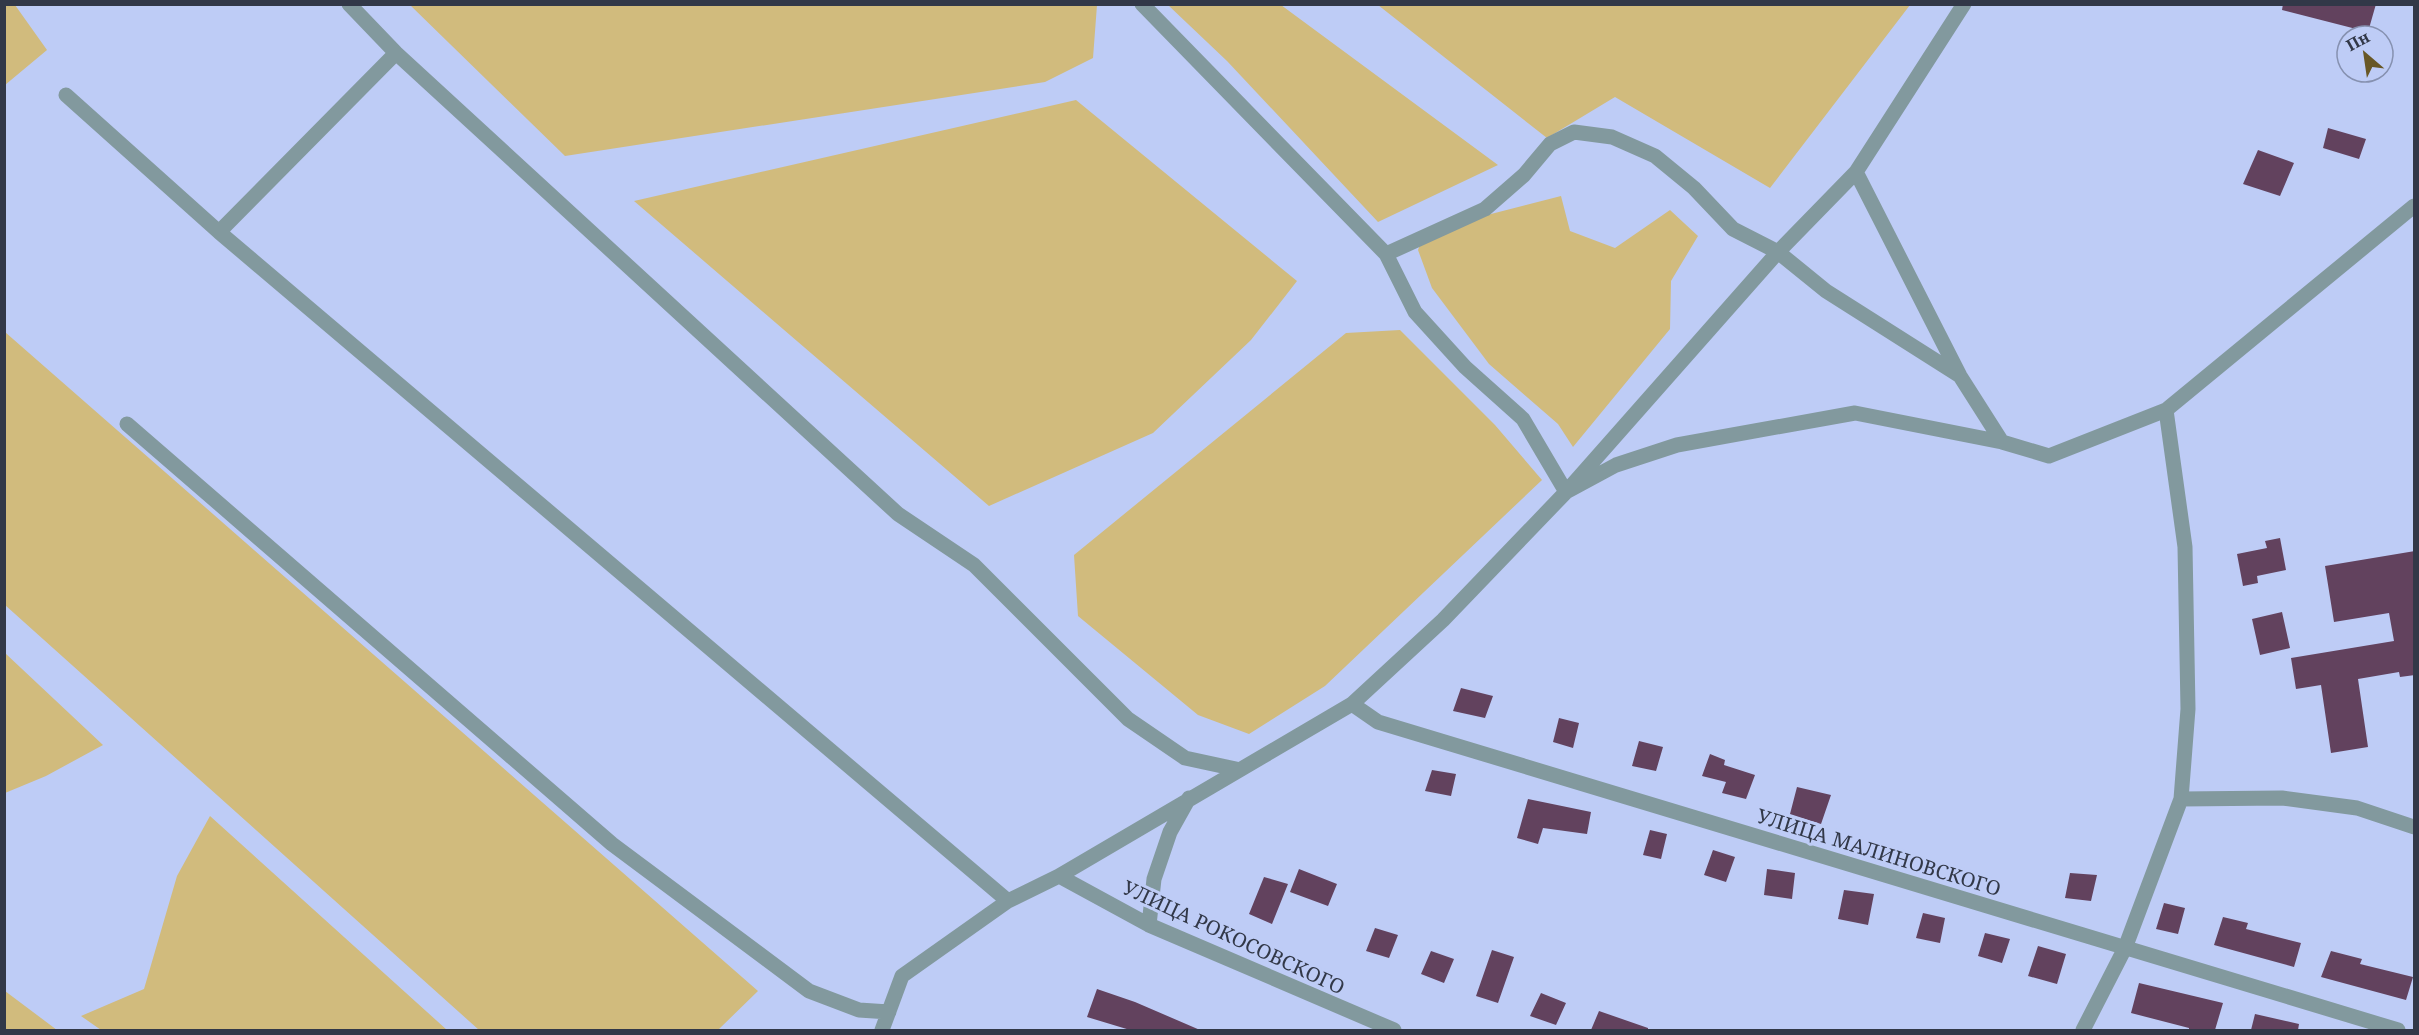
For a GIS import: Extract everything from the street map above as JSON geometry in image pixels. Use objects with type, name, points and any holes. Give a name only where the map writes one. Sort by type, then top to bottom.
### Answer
[{"type":"street","points":[[350,4],[396,53],[898,514],[974,565],[1128,719],[1185,758],[1236,769]]},
{"type":"street","points":[[1142,4],[1386,255],[1415,312],[1465,367],[1523,419],[1566,492]]},
{"type":"street","points":[[882,1030],[902,976],[1008,901],[1059,876],[1236,769],[1352,704],[1443,620],[1566,492],[1778,252],[1856,172],[1964,4]]},
{"type":"street","points":[[219,232],[396,53]]},
{"type":"street","points":[[66,95],[219,232],[1008,901]]},
{"type":"street","points":[[1386,255],[1485,209],[1524,176],[1550,144],[1574,132],[1612,137],[1655,156],[1694,188],[1733,230],[1778,252],[1826,291],[1960,376]]},
{"type":"street","points":[[1856,172],[1960,376],[2002,442]]},
{"type":"street","points":[[1566,492],[1616,465],[1677,445],[1855,413],[2002,442],[2049,456],[2166,410],[2415,206]]},
{"type":"street","points":[[2083,1030],[2125,948],[2181,799],[2188,709],[2186,547],[2166,410]]},
{"type":"street","points":[[127,424],[612,844],[810,991],[859,1010],[889,1012]]},
{"type":"street","name":"УЛИЦА МАЛИНОВСКОГО","points":[[1352,704],[1378,722],[2398,1030]]},
{"type":"street","points":[[1149,925],[1154,879],[1170,832],[1189,798]]},
{"type":"street","points":[[2181,799],[2282,798],[2357,808],[2415,827]]},
{"type":"street","name":"УЛИЦА РОКОСОВСКОГО","points":[[1059,876],[1149,925],[1394,1030]]},
{"type":"shaded area","points":[[5,4],[15,5],[47,50],[5,85]]},
{"type":"shaded area","points":[[410,5],[1097,5],[1093,58],[1045,82],[565,156]]},
{"type":"shaded area","points":[[1168,5],[1281,5],[1498,165],[1378,222],[1227,61]]},
{"type":"shaded area","points":[[1378,5],[1910,5],[1770,188],[1615,97],[1547,138]]},
{"type":"shaded area","points":[[1076,100],[1297,281],[1251,340],[1153,433],[989,506],[634,201]]},
{"type":"shaded area","points":[[1561,196],[1570,231],[1615,248],[1670,210],[1698,236],[1671,281],[1670,329],[1573,447],[1558,424],[1489,364],[1432,288],[1418,250],[1425,231]]},
{"type":"shaded area","points":[[1400,330],[1495,425],[1542,480],[1325,686],[1249,734],[1198,715],[1078,616],[1074,555],[1346,333]]},
{"type":"shaded area","points":[[5,332],[758,991],[718,1030],[479,1030],[5,605]]},
{"type":"shaded area","points":[[5,653],[103,745],[46,776],[5,793]]},
{"type":"shaded area","points":[[210,816],[447,1030],[101,1030],[81,1016],[144,989],[177,876]]},
{"type":"shaded area","points":[[5,991],[57,1030],[5,1030]]},
{"type":"building","points":[[2283,4],[2376,4],[2370,24],[2337,24],[2282,10]]},
{"type":"building","points":[[2328,128],[2366,139],[2359,159],[2323,148]]},
{"type":"building","points":[[2258,150],[2294,163],[2280,196],[2243,184]]},
{"type":"building","points":[[2280,538],[2286,570],[2257,576],[2258,583],[2243,586],[2237,554],[2267,548],[2265,541]]},
{"type":"building","points":[[2415,551],[2415,675],[2400,677],[2399,672],[2358,679],[2368,747],[2331,753],[2321,685],[2296,689],[2291,658],[2394,641],[2389,613],[2334,622],[2325,566]]},
{"type":"building","points":[[2282,612],[2290,648],[2260,655],[2252,619]]},
{"type":"building","points":[[1461,688],[1493,696],[1485,718],[1453,711]]},
{"type":"building","points":[[1559,718],[1579,723],[1573,748],[1553,742]]},
{"type":"building","points":[[1639,741],[1663,747],[1656,771],[1632,766]]},
{"type":"building","points":[[1710,754],[1725,760],[1724,765],[1755,775],[1746,799],[1722,793],[1726,782],[1702,776]]},
{"type":"building","points":[[1432,770],[1456,774],[1451,796],[1425,791]]},
{"type":"building","points":[[1797,787],[1831,795],[1821,824],[1790,814]]},
{"type":"building","points":[[1528,799],[1591,812],[1587,834],[1543,828],[1538,844],[1517,838]]},
{"type":"building","points":[[1650,830],[1667,834],[1661,859],[1643,855]]},
{"type":"building","points":[[1713,850],[1735,857],[1726,882],[1704,875]]},
{"type":"building","points":[[1299,869],[1337,884],[1328,906],[1290,892]]},
{"type":"building","points":[[1767,869],[1795,873],[1792,899],[1764,895]]},
{"type":"building","points":[[2070,873],[2097,875],[2091,901],[2065,898]]},
{"type":"building","points":[[1264,877],[1288,884],[1272,924],[1249,914]]},
{"type":"building","points":[[1844,890],[1874,894],[1868,925],[1838,919]]},
{"type":"building","points":[[2164,903],[2185,908],[2178,934],[2156,929]]},
{"type":"building","points":[[1923,913],[1945,918],[1940,943],[1916,938]]},
{"type":"building","points":[[2223,917],[2248,923],[2246,929],[2301,943],[2294,967],[2214,945]]},
{"type":"building","points":[[1375,928],[1398,935],[1389,958],[1366,951]]},
{"type":"building","points":[[1985,933],[2010,939],[2002,963],[1978,956]]},
{"type":"building","points":[[2038,946],[2066,954],[2057,984],[2028,976]]},
{"type":"building","points":[[1492,950],[1514,957],[1498,1003],[1476,996]]},
{"type":"building","points":[[1431,951],[1454,959],[1444,983],[1421,974]]},
{"type":"building","points":[[2331,951],[2362,959],[2360,964],[2413,977],[2406,1000],[2321,977]]},
{"type":"building","points":[[2139,983],[2223,1003],[2215,1030],[2189,1030],[2189,1028],[2131,1013]]},
{"type":"building","points":[[1097,989],[1135,1002],[1200,1030],[1130,1030],[1087,1017]]},
{"type":"building","points":[[1541,993],[1566,1003],[1556,1025],[1530,1016]]},
{"type":"building","points":[[1599,1011],[1648,1028],[1648,1030],[1591,1030]]},
{"type":"building","points":[[2255,1014],[2299,1024],[2298,1030],[2251,1030]]}]
